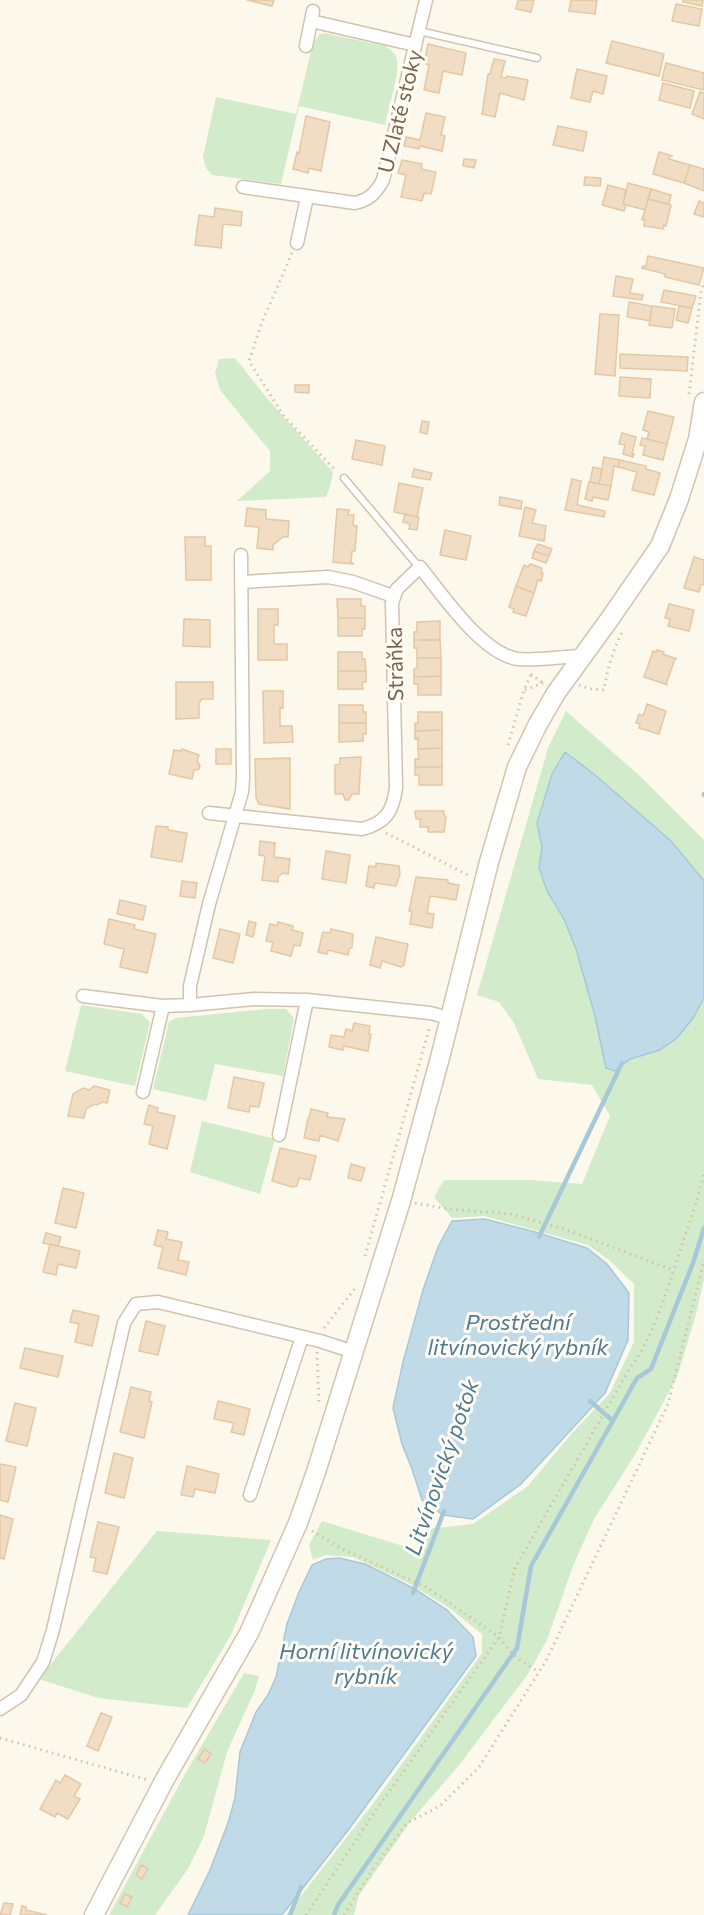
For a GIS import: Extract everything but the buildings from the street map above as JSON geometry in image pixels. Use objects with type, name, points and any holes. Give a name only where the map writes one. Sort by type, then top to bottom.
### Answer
[{"type":"street","name":"U Zlaté stoky","points":[[243,188],[355,203],[378,190],[383,180],[426,0]]},
{"type":"street","points":[[306,46],[313,11],[415,45]]},
{"type":"street","points":[[297,243],[307,197]]},
{"type":"street","points":[[94,1915],[162,1785],[249,1633],[297,1523],[316,1472],[401,1201],[442,1016],[517,767],[556,693],[660,546],[679,499],[698,438],[696,400]]},
{"type":"street","points":[[190,1005],[190,986],[209,904],[236,816],[243,778],[241,555]]},
{"type":"street","points":[[420,567],[474,633],[494,649],[516,659],[584,656]]},
{"type":"street","name":"Stráňka","points":[[376,825],[394,804],[396,788],[393,596],[402,582],[420,567]]},
{"type":"street","points":[[242,582],[334,578],[393,596]]},
{"type":"street","points":[[209,813],[352,829],[376,825]]},
{"type":"street","points":[[83,996],[163,1006],[254,999],[307,1000],[442,1016]]},
{"type":"street","points":[[279,1135],[307,1000]]},
{"type":"street","points":[[143,1092],[163,1006]]},
{"type":"street","points":[[0,1709],[21,1695],[43,1662],[53,1630],[124,1323],[136,1304],[158,1302],[320,1341],[354,1352]]},
{"type":"street","points":[[250,1495],[302,1337]]},
{"type":"lane","points":[[418,31],[537,58]]},
{"type":"lane","points":[[344,478],[420,567]]},
{"type":"path","points":[[297,243],[261,326],[249,361],[283,415],[344,478]]},
{"type":"path","points":[[696,400],[701,292],[704,283]]},
{"type":"path","points":[[508,745],[524,690],[538,658]]},
{"type":"path","points":[[524,690],[543,683]]},
{"type":"path","points":[[376,825],[399,841],[470,876]]},
{"type":"path","points":[[363,1263],[442,1016]]},
{"type":"path","points":[[306,1915],[374,1813],[499,1637],[515,1568],[630,1368],[643,1351],[701,1188],[704,1172]]},
{"type":"path","points":[[401,1201],[449,1209],[511,1214],[564,1229],[673,1270]]},
{"type":"path","points":[[344,1915],[373,1869],[407,1823],[440,1806],[479,1767],[546,1661],[668,1404],[704,1260]]},
{"type":"path","points":[[319,1409],[316,1355],[320,1341],[325,1326],[357,1286]]},
{"type":"path","points":[[297,1523],[342,1549],[426,1587],[499,1637],[518,1659],[539,1672]]},
{"type":"path","points":[[0,1738],[145,1778],[162,1785]]},
{"type":"green space","points":[[323,33],[385,46],[394,54],[397,60],[397,74],[385,125],[299,106],[281,184],[212,175],[206,168],[203,157],[216,97],[296,114],[313,43]]},
{"type":"green space","points":[[235,358],[266,397],[333,472],[326,497],[237,501],[270,471],[270,451],[220,390],[215,373],[219,359]]},
{"type":"green space","points":[[566,711],[641,777],[704,840],[704,881],[671,841],[565,752],[552,774],[537,823],[542,847],[539,868],[547,891],[564,919],[576,949],[595,1016],[606,1068],[615,1071],[630,1059],[660,1050],[677,1038],[693,1018],[704,998],[704,1280],[677,1377],[636,1453],[594,1519],[573,1566],[547,1640],[528,1674],[460,1764],[410,1822],[359,1895],[354,1915],[286,1915],[375,1801],[482,1653],[482,1634],[448,1607],[410,1584],[353,1557],[325,1555],[313,1560],[309,1545],[322,1521],[419,1551],[427,1529],[473,1524],[528,1486],[572,1433],[610,1393],[634,1342],[634,1284],[609,1260],[588,1245],[484,1216],[452,1218],[434,1197],[444,1180],[530,1180],[582,1184],[610,1116],[592,1085],[538,1079],[514,1023],[499,1002],[477,995],[548,748]]},
{"type":"green space","points":[[81,1005],[142,1014],[150,1023],[135,1086],[65,1071]]},
{"type":"green space","points":[[286,1009],[294,1018],[283,1076],[215,1064],[206,1101],[153,1089],[169,1022],[176,1018]]},
{"type":"green space","points":[[202,1121],[275,1139],[260,1194],[190,1172]]},
{"type":"green space","points":[[157,1531],[271,1540],[231,1635],[187,1708],[98,1698],[39,1679]]},
{"type":"green space","points":[[244,1673],[259,1676],[227,1752],[204,1836],[188,1869],[155,1915],[109,1915],[185,1774]]},
{"type":"water","points":[[565,752],[671,841],[704,881],[704,998],[693,1018],[677,1038],[660,1050],[630,1059],[615,1071],[606,1068],[595,1016],[576,949],[564,919],[547,891],[539,868],[542,847],[537,823],[552,774]]},
{"type":"water","name":"Prostřední litvínovický rybník","points":[[485,1219],[587,1248],[607,1264],[629,1293],[628,1340],[605,1393],[521,1484],[473,1519],[443,1515],[422,1500],[402,1444],[393,1408],[423,1290],[438,1247],[452,1221]]},
{"type":"water","name":"Horní litvínovický rybník","points":[[339,1558],[365,1564],[415,1589],[447,1610],[473,1637],[476,1656],[349,1829],[282,1915],[188,1915],[210,1870],[228,1823],[235,1798],[240,1752],[256,1712],[268,1695],[276,1677],[287,1624],[299,1592],[312,1565],[326,1559]]},
{"type":"waterway","name":"Litvínovický potok","points":[[539,1237],[622,1063]]},
{"type":"waterway","points":[[334,1915],[338,1905],[517,1648],[531,1566],[637,1378],[651,1369],[693,1263],[704,1228]]},
{"type":"waterway","points":[[590,1401],[613,1421]]},
{"type":"waterway","name":"Litvínovický potok","points":[[413,1593],[444,1511]]},
{"type":"waterway","name":"Litvínovický potok","points":[[290,1915],[301,1887]]}]
